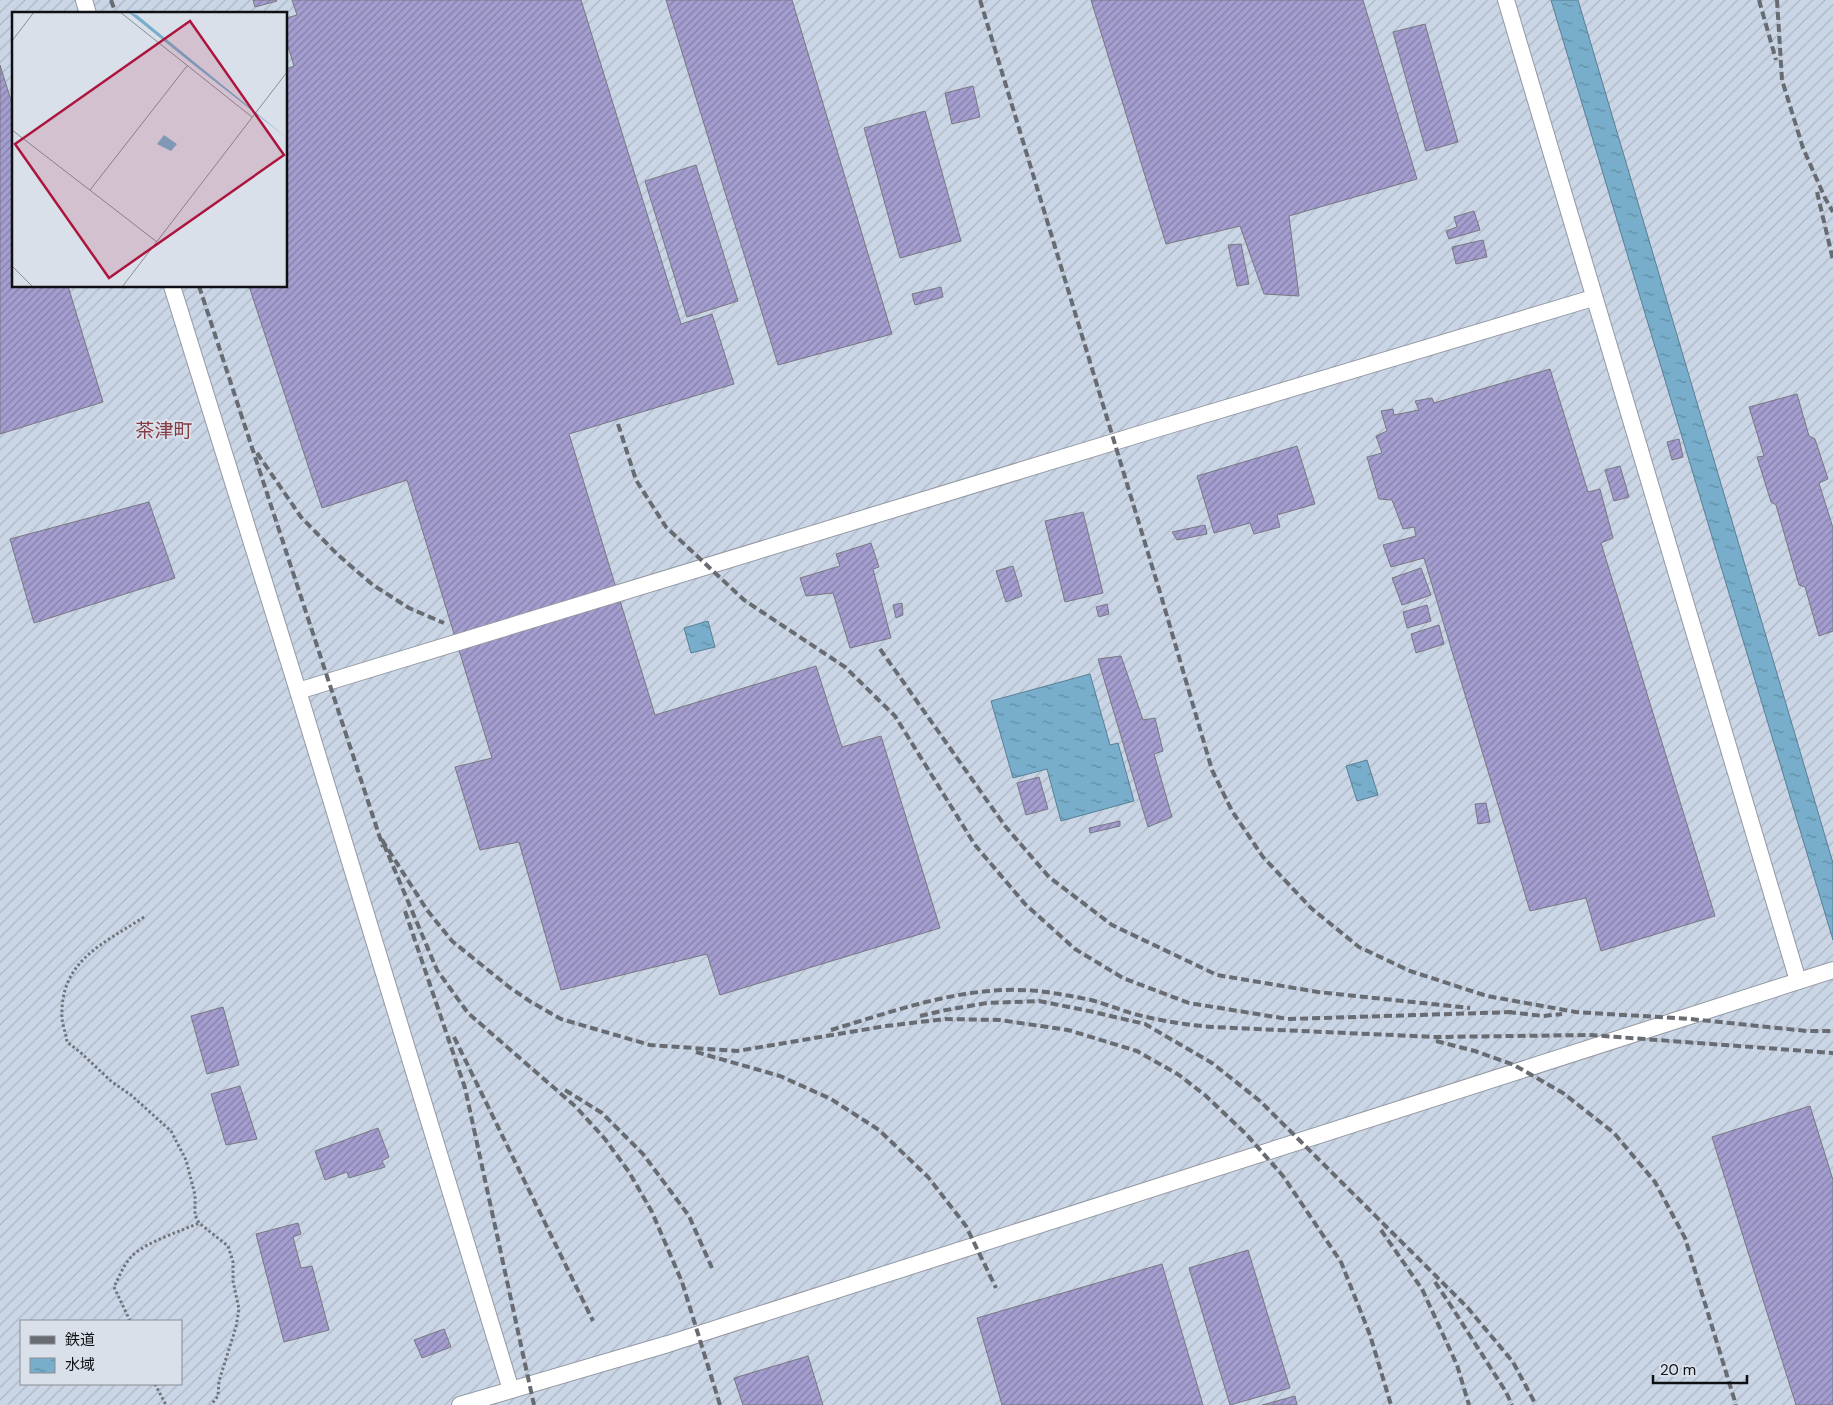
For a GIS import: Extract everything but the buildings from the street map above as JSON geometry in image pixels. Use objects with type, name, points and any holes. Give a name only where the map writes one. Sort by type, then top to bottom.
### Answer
[{"type":"lane","points":[[1506,0],[1593,298],[1798,981]]},
{"type":"lane","points":[[173,288],[298,691],[511,1390]]},
{"type":"lane","points":[[298,691],[1593,298]]},
{"type":"lane","points":[[460,1405],[678,1341],[1833,970]]},
{"type":"path","points":[[144,916],[88,953],[70,976],[64,993],[62,1020],[67,1042],[171,1131],[186,1160],[195,1195],[195,1215],[199,1223],[228,1246],[233,1262],[233,1281],[239,1309],[236,1327],[218,1381],[218,1396],[211,1405]]},
{"type":"path","points":[[130,1320],[114,1287],[132,1256],[168,1235],[199,1223]]},
{"type":"path","points":[[156,1385],[166,1405]]},
{"type":"shaded area","points":[[0,0],[1833,0],[1833,1405],[0,1405]]},
{"type":"water","points":[[1551,0],[1578,0],[1833,863],[1833,940]]},
{"type":"water","points":[[708,621],[715,647],[691,653],[684,628]]},
{"type":"water","points":[[1090,674],[1110,745],[1118,743],[1134,801],[1061,821],[1047,769],[1013,778],[991,701]]},
{"type":"water","points":[[1367,760],[1378,795],[1357,801],[1346,766]]},
{"type":"railway","points":[[111,0],[115,12]]},
{"type":"railway","points":[[980,0],[1212,770],[1232,811],[1263,857],[1311,908],[1359,947],[1410,971],[1487,996],[1576,1012],[1690,1019],[1807,1031],[1833,1031]]},
{"type":"railway","points":[[1759,0],[1776,60]]},
{"type":"railway","points":[[1777,0],[1782,80],[1803,148],[1833,212]]},
{"type":"railway","points":[[1817,192],[1833,260]]},
{"type":"railway","points":[[200,288],[383,847]]},
{"type":"railway","points":[[618,424],[636,480],[666,527],[744,600],[845,667],[895,716],[975,845],[1025,904],[1075,949],[1123,978],[1189,1003],[1288,1019],[1513,1012]]},
{"type":"railway","points":[[257,453],[301,517],[338,555],[373,585],[409,608],[444,623]]},
{"type":"railway","points":[[880,649],[1005,826],[1049,877],[1112,925],[1217,975],[1318,992],[1470,1008]]},
{"type":"railway","points":[[720,1405],[682,1282],[652,1212],[629,1172],[605,1139],[576,1107],[468,1013],[437,970],[382,840],[427,910],[452,941],[509,987],[561,1019],[650,1045],[737,1051],[886,1026],[945,1019],[1000,1020],[1068,1030],[1137,1051],[1179,1075],[1206,1096],[1247,1135],[1283,1176],[1341,1262],[1370,1335],[1391,1405]]},
{"type":"railway","points":[[405,911],[465,1088],[534,1405]]},
{"type":"railway","points":[[831,1030],[937,999],[991,991],[1019,990],[1074,997],[1147,1017],[1212,1027],[1436,1037],[1590,1035],[1833,1053]]},
{"type":"railway","points":[[920,1016],[987,1003],[1039,1001],[1145,1024],[1212,1063],[1260,1101],[1467,1307],[1513,1362],[1536,1405]]},
{"type":"railway","points":[[1508,1012],[1543,1016],[1562,1014]]},
{"type":"railway","points":[[454,1037],[593,1321]]},
{"type":"railway","points":[[1436,1041],[1475,1051],[1514,1065],[1563,1093],[1614,1133],[1655,1182],[1685,1238],[1736,1405]]},
{"type":"railway","points":[[696,1052],[780,1076],[831,1099],[879,1130],[928,1177],[966,1226],[996,1288]]},
{"type":"railway","points":[[565,1090],[602,1113],[643,1154],[689,1216],[712,1268]]},
{"type":"railway","points":[[1381,1230],[1422,1289],[1457,1365],[1469,1405]]},
{"type":"railway","points":[[1435,1282],[1506,1392],[1512,1405]]},
{"type":"district","name":"茶津町","points":[[164,430]]}]
